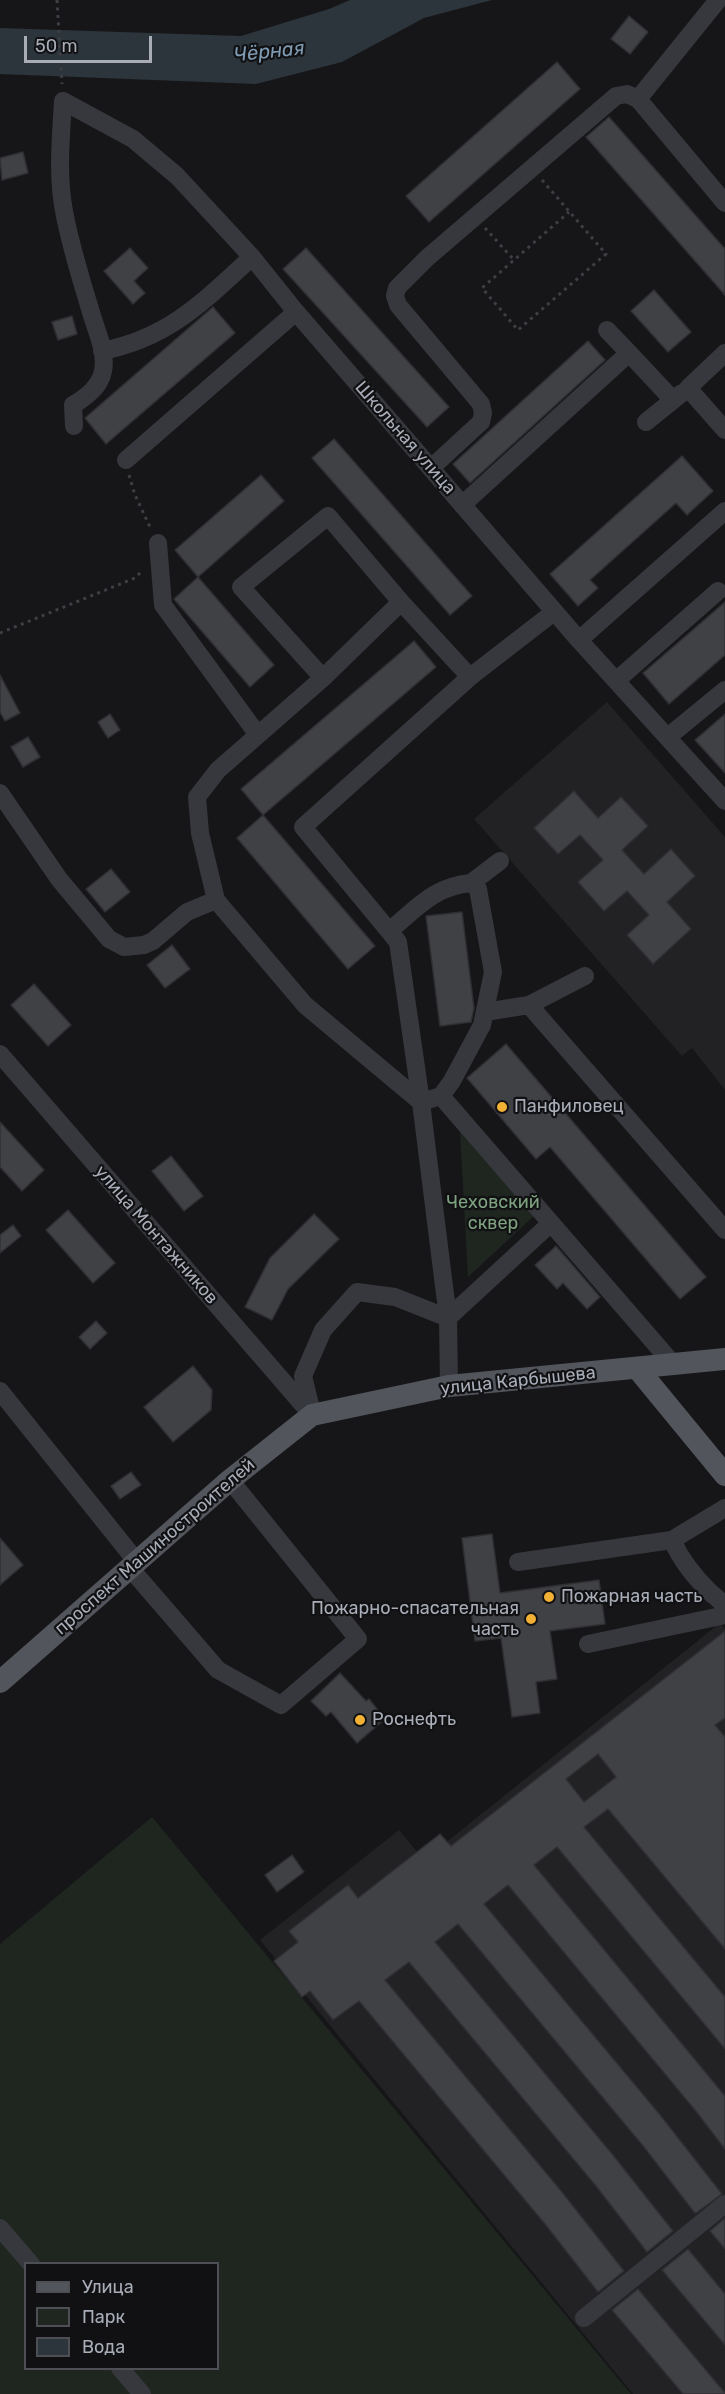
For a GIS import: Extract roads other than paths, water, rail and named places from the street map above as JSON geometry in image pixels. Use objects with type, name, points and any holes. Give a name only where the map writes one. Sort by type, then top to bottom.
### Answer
[{"type":"main road","name":"улица Карбышева","points":[[312,1415],[449,1386],[725,1359]]},
{"type":"main road","points":[[637,1368],[725,1475]]},
{"type":"main road","name":"проспект Машиностроителей","points":[[0,1682],[230,1480],[312,1415]]},
{"type":"street","points":[[638,99],[718,0]]},
{"type":"street","points":[[431,468],[481,422],[483,413],[481,404],[398,306],[395,296],[397,288],[427,258],[616,96],[627,94],[638,99],[725,203]]},
{"type":"street","name":"Школьная улица","points":[[102,351],[76,262],[60,190],[63,101],[110,125],[151,153],[177,176],[252,257],[296,312],[554,612],[669,736],[725,801]]},
{"type":"street","points":[[74,426],[73,405],[88,396],[103,372],[102,351],[127,346],[159,333],[204,301],[252,257]]},
{"type":"street","points":[[126,460],[296,312]]},
{"type":"street","points":[[607,330],[673,400]]},
{"type":"street","points":[[462,505],[629,353]]},
{"type":"street","points":[[646,423],[725,353]]},
{"type":"street","points":[[688,388],[725,430]]},
{"type":"street","points":[[579,640],[725,511]]},
{"type":"street","points":[[323,678],[241,587],[328,516],[401,602],[470,677]]},
{"type":"street","points":[[158,543],[163,605],[258,735]]},
{"type":"street","points":[[616,680],[718,591]]},
{"type":"street","points":[[401,602],[323,678],[218,770],[197,797],[200,833],[216,900],[305,1005],[421,1102]]},
{"type":"street","points":[[449,1386],[448,1318],[398,942],[303,827],[470,677],[554,612]]},
{"type":"street","points":[[669,736],[724,692]]},
{"type":"street","points":[[0,793],[59,879],[109,939],[124,946],[144,945],[153,941],[186,912],[216,900]]},
{"type":"street","points":[[389,931],[438,891],[454,885],[471,884],[500,861]]},
{"type":"street","points":[[421,1102],[441,1096],[452,1081],[482,1025],[485,1012],[493,972],[481,896],[478,889],[471,884]]},
{"type":"street","points":[[485,1012],[529,1005],[585,976]]},
{"type":"street","points":[[529,1005],[725,1230]]},
{"type":"street","name":"улица Монтажников","points":[[0,1054],[312,1415]]},
{"type":"street","points":[[441,1096],[673,1364]]},
{"type":"street","points":[[448,1318],[551,1223]]},
{"type":"street","points":[[312,1415],[303,1376],[323,1330],[357,1293],[395,1297],[448,1318]]},
{"type":"street","points":[[0,1391],[133,1565],[218,1670],[281,1705],[358,1639],[230,1480]]},
{"type":"street","points":[[518,1562],[672,1540],[725,1508]]},
{"type":"street","points":[[588,1644],[721,1616],[725,1609],[722,1601],[713,1595],[680,1557],[672,1540]]},
{"type":"street","points":[[584,2318],[725,2204]]},
{"type":"street","points":[[0,2228],[29,2262]]},
{"type":"street","points":[[122,2370],[142,2394]]},
{"type":"water","name":"Чёрная","points":[[350,0],[492,0],[424,18],[342,62],[256,84],[0,74],[0,28],[241,36],[329,9]]},
{"type":"place","name":"Панфиловец","points":[[502,1107]]},
{"type":"place","name":"Пожарная часть","points":[[549,1597]]},
{"type":"place","name":"Пожарно-спасательная часть","points":[[531,1619]]},
{"type":"place","name":"Роснефть","points":[[360,1720]]},
{"type":"park label","name":"Чеховский сквер","points":[[493,1213]]}]
